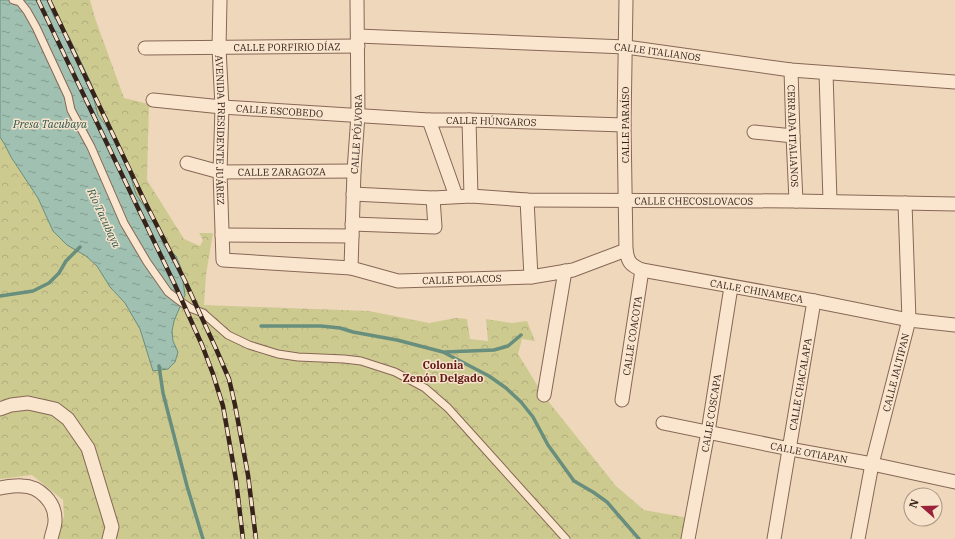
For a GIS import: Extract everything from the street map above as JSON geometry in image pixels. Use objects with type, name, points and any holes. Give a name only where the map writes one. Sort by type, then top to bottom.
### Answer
[{"type":"street","name":"AVENIDA PRESIDENTE JUÁREZ","points":[[220,0],[219,48],[222,107],[220,172],[223,260]]},
{"type":"street","name":"CALLE PÓLVORA","points":[[351,268],[354,171],[358,115],[357,0]]},
{"type":"street","name":"CALLE PARAÍSO","points":[[626,0],[624,125],[626,250]]},
{"type":"street","name":"CALLE PORFIRIO DÍAZ","points":[[145,48],[219,48],[358,41]]},
{"type":"street","name":"CALLE ITALIANOS","points":[[358,41],[626,47],[791,70],[955,82]]},
{"type":"street","name":"CERRADA ITALIANOS","points":[[791,70],[796,201]]},
{"type":"street","points":[[826,73],[830,201]]},
{"type":"street","name":"CALLE ESCOBEDO","points":[[153,100],[222,107],[358,115]]},
{"type":"street","name":"CALLE HÚNGAROS","points":[[358,115],[429,120],[624,125]]},
{"type":"street","points":[[429,120],[456,196]]},
{"type":"street","points":[[469,120],[471,196]]},
{"type":"street","points":[[754,132],[793,136]]},
{"type":"street","name":"CALLE ZARAGOZA","points":[[187,163],[220,172],[354,171]]},
{"type":"street","name":"CALLE CHECOSLOVACOS","points":[[353,194],[433,198],[471,196],[526,200],[830,201],[955,204]]},
{"type":"street","points":[[222,235],[435,227],[433,198]]},
{"type":"street","points":[[526,200],[531,277]]},
{"type":"street","name":"CALLE JALTIPAN","points":[[858,539],[872,464],[909,320],[905,203]]},
{"type":"street","points":[[544,396],[569,271],[626,250]]},
{"type":"street","name":"CALLE CHINAMECA","points":[[626,250],[628,260],[635,267],[642,270],[909,320],[955,326]]},
{"type":"street","name":"CALLE POLACOS","points":[[223,260],[351,268],[398,281],[531,277],[569,271]]},
{"type":"street","name":"CALLE COACOTA","points":[[622,400],[642,270]]},
{"type":"street","name":"CALLE COSCAPA","points":[[688,539],[708,432],[731,287]]},
{"type":"street","name":"CALLE CHACALAPA","points":[[774,539],[814,301]]},
{"type":"street","points":[[0,409],[11,405],[28,403],[55,409],[68,419],[88,448],[112,527],[109,539]]},
{"type":"street","name":"CALLE OTIAPAN","points":[[663,423],[872,464],[955,482]]},
{"type":"street","points":[[0,488],[22,486],[31,487],[39,491],[47,498],[53,507],[55,520],[51,539]]},
{"type":"lane","points":[[17,1],[27,11],[39,34],[68,96],[71,110],[91,146],[124,223],[147,262],[168,292],[190,308],[203,313],[228,335],[249,346],[278,354],[298,357],[361,361],[395,372],[425,388],[448,408],[566,539]]},
{"type":"green space","points":[[47,0],[90,0],[124,98],[149,104],[147,180],[184,239],[200,246],[203,240],[199,233],[213,233],[206,275],[204,305],[369,311],[429,323],[456,318],[467,319],[470,339],[488,341],[486,319],[512,323],[527,321],[535,341],[522,339],[518,354],[544,396],[616,486],[644,510],[689,518],[685,539],[58,539],[64,516],[63,500],[32,475],[0,479],[0,137],[11,157],[38,198],[53,231],[67,245],[86,256],[97,266],[110,287],[125,303],[140,329],[153,371],[175,362],[178,352],[173,341],[172,331],[174,321],[185,295],[176,256],[164,246],[156,225],[136,194],[127,164],[112,134],[98,115],[91,83],[69,37],[54,17]]},
{"type":"water","name":"Presa Tacubaya","points":[[0,0],[47,0],[54,17],[69,37],[91,83],[98,115],[112,134],[127,164],[136,194],[156,225],[164,246],[176,256],[181,268],[185,295],[174,321],[172,331],[173,341],[178,352],[175,362],[168,369],[153,371],[140,329],[125,303],[110,287],[97,266],[86,256],[67,245],[53,231],[38,198],[11,157],[0,137]]},
{"type":"waterway","points":[[0,296],[33,291],[49,283],[59,273],[66,261],[80,247]]},
{"type":"waterway","points":[[261,326],[321,326],[340,328],[353,332],[397,340],[443,352],[489,376],[506,388],[521,402],[533,417],[548,445],[574,481],[607,502],[639,539]]},
{"type":"waterway","points":[[445,352],[494,350],[508,346],[521,335]]},
{"type":"waterway","name":"Río Tacubaya","points":[[159,366],[163,393],[187,486],[203,539]]},
{"type":"railway","points":[[38,0],[175,285],[202,345],[223,406],[236,480],[243,539]]},
{"type":"railway","points":[[49,0],[145,202],[185,281],[229,379],[248,475],[256,539]]},
{"type":"district","name":"Colonia Zenón Delgado","points":[[443,371]]}]
